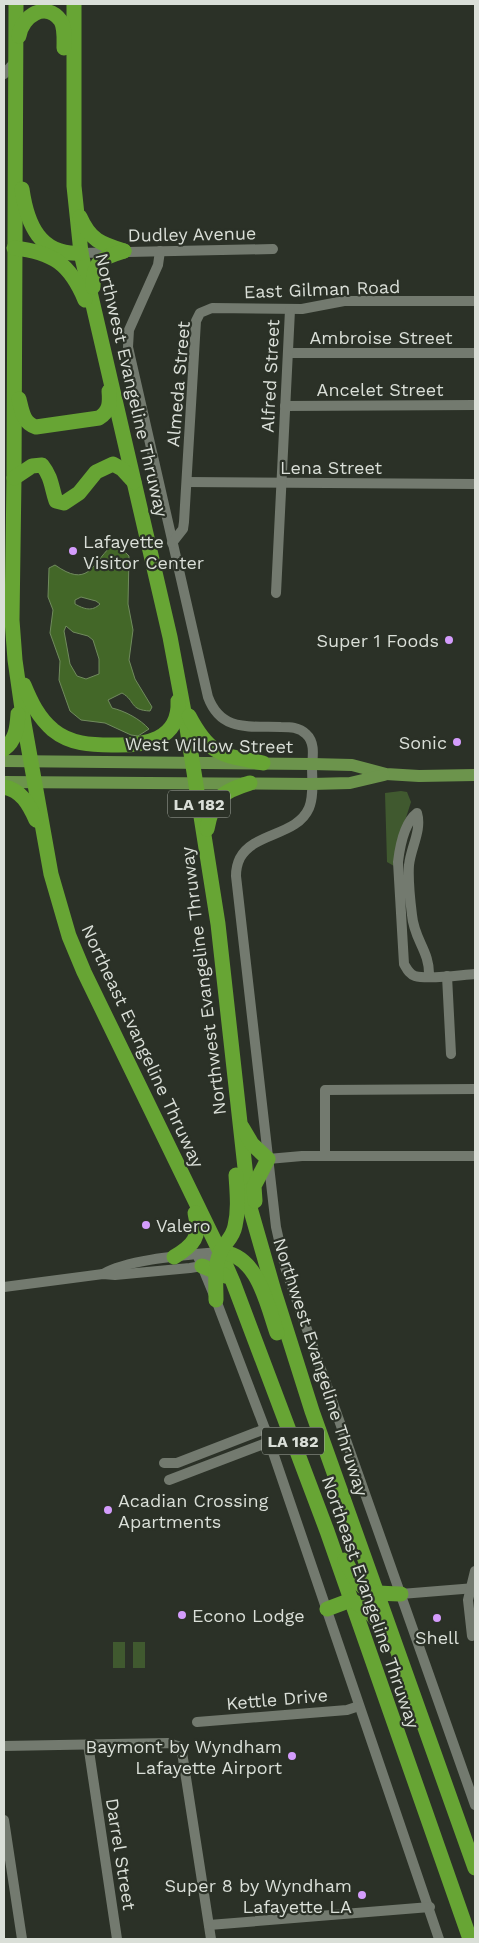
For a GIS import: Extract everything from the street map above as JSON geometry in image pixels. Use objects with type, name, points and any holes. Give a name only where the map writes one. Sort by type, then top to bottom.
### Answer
[{"type":"highway","name":"Northeast Evangeline Thruway","points":[[16,4],[16,151],[9,248],[14,289],[15,386],[12,620],[15,660],[30,761],[44,841],[58,902],[69,936],[84,972],[233,1282],[328,1531],[470,1939]]},
{"type":"highway","name":"Northwest Evangeline Thruway","points":[[74,4],[74,163],[76,210],[82,252],[108,374],[136,484],[178,680],[218,924],[249,1204],[256,1222],[271,1284],[312,1411],[475,1868]]},
{"type":"highway","points":[[15,62],[20,28],[28,16],[42,11],[56,16],[61,21],[64,28],[65,115],[74,163]]},
{"type":"highway","points":[[16,151],[24,206],[28,221],[36,234],[58,250],[69,254],[82,252]]},
{"type":"highway","points":[[76,210],[85,230],[94,238],[104,245],[124,251]]},
{"type":"highway","points":[[9,248],[47,254],[58,260],[75,278],[88,308],[104,356]]},
{"type":"highway","points":[[93,305],[95,267],[104,257],[124,251]]},
{"type":"highway","points":[[4,269],[14,289]]},
{"type":"highway","points":[[15,386],[26,421],[36,427],[90,419],[106,414],[110,400],[108,374]]},
{"type":"highway","points":[[14,478],[32,466],[42,465],[51,477],[51,486],[56,501],[64,503],[79,493],[96,472],[112,464],[122,469],[136,484]]},
{"type":"highway","points":[[15,660],[34,708],[41,717],[58,733],[69,739],[89,744],[143,744],[162,736],[175,720],[179,710],[178,680]]},
{"type":"highway","points":[[4,749],[10,745],[17,732],[20,698]]},
{"type":"highway","points":[[182,705],[198,734],[221,754],[263,763]]},
{"type":"highway","points":[[205,840],[211,810],[221,796],[234,788],[250,783]]},
{"type":"highway","points":[[4,787],[10,788],[24,796],[44,841]]},
{"type":"highway","points":[[216,1300],[220,1252],[230,1240],[235,1227],[238,1208],[232,1053]]},
{"type":"highway","points":[[239,1122],[252,1144],[268,1159],[254,1186],[256,1222]]},
{"type":"highway","points":[[174,1257],[189,1248],[199,1228],[190,1192]]},
{"type":"highway","points":[[220,1252],[244,1262],[258,1280],[299,1389],[312,1411]]},
{"type":"highway","points":[[199,1260],[233,1282]]},
{"type":"highway","points":[[328,1531],[355,1580],[365,1590],[378,1593],[401,1594]]},
{"type":"highway","points":[[327,1609],[351,1600],[359,1604],[372,1614],[399,1652]]},
{"type":"main road","name":"West Willow Street","points":[[4,761],[352,765],[386,774],[419,776],[475,775]]},
{"type":"main road","name":"West Willow Street","points":[[4,782],[312,784],[350,783],[386,774]]},
{"type":"street","points":[[4,74],[15,62]]},
{"type":"street","name":"Dudley Avenue","points":[[82,252],[272,249]]},
{"type":"street","name":"Northwest Evangeline Thruway","points":[[160,251],[158,265],[129,330],[128,347],[208,697],[219,717],[232,724],[289,727],[304,732],[311,742],[312,800],[307,813],[298,821],[248,848],[240,858],[236,876],[276,1227],[285,1267],[475,1805]]},
{"type":"street","name":"East Gilman Road","points":[[200,313],[212,308],[290,310],[344,301],[475,301]]},
{"type":"street","name":"Alfred Street","points":[[276,593],[290,310]]},
{"type":"street","name":"Almeda Street","points":[[172,543],[183,528],[184,522],[196,321],[200,313]]},
{"type":"street","name":"Ambroise Street","points":[[288,353],[475,353]]},
{"type":"street","name":"Ancelet Street","points":[[285,406],[475,405]]},
{"type":"street","name":"Lena Street","points":[[187,482],[475,484]]},
{"type":"street","points":[[429,976],[428,960],[407,914],[398,862],[399,852],[410,819],[417,812],[420,822],[409,866],[407,914],[404,964],[410,973],[415,976],[429,976],[447,976],[475,974]]},
{"type":"street","points":[[399,852],[411,855]]},
{"type":"street","points":[[447,976],[451,1054]]},
{"type":"street","points":[[325,1156],[325,1090],[475,1089]]},
{"type":"street","points":[[268,1159],[325,1156],[475,1156]]},
{"type":"street","points":[[4,1287],[103,1274],[115,1276],[133,1274],[199,1260],[220,1252]]},
{"type":"street","points":[[103,1274],[114,1267],[174,1257],[199,1260]]},
{"type":"street","points":[[199,1260],[265,1429],[440,1939]]},
{"type":"street","points":[[164,1463],[177,1463],[265,1429]]},
{"type":"street","points":[[169,1480],[269,1442]]},
{"type":"street","points":[[472,1636],[468,1600],[473,1588],[475,1571]]},
{"type":"street","points":[[401,1594],[473,1588]]},
{"type":"street","name":"Kettle Drive","points":[[196,1722],[347,1710],[360,1706]]},
{"type":"street","points":[[4,1746],[168,1742],[178,1746],[182,1752],[211,1939]]},
{"type":"street","name":"Darrel Street","points":[[88,1744],[118,1939]]},
{"type":"street","points":[[4,1820],[22,1939]]},
{"type":"street","points":[[209,1926],[430,1907]]},
{"type":"shaded area","points":[[111,546],[121,548],[129,556],[128,604],[133,630],[129,660],[135,679],[152,707],[150,711],[139,709],[122,693],[108,700],[112,708],[132,716],[149,729],[138,736],[131,735],[105,723],[81,720],[70,711],[59,680],[60,661],[50,633],[53,610],[48,597],[49,568],[55,565],[75,575],[88,572]],"holes":[[[81,597],[96,601],[100,604],[91,609],[75,604],[75,600]],[[66,626],[73,632],[88,636],[93,640],[99,659],[99,674],[86,679],[77,676],[70,664],[64,631]]]},
{"type":"shaded area","points":[[407,792],[411,802],[395,852],[394,866],[387,862],[385,793]]},
{"type":"shaded area","points":[[113,1642],[125,1642],[125,1668],[113,1668]]},
{"type":"shaded area","points":[[133,1642],[145,1642],[145,1668],[133,1668]]},
{"type":"place","name":"Lafayette Visitor Center","points":[[73,551]]},
{"type":"place","name":"Super 1 Foods","points":[[449,640]]},
{"type":"place","name":"Sonic","points":[[457,742]]},
{"type":"place","name":"Valero","points":[[146,1225]]},
{"type":"place","name":"Acadian Crossing Apartments","points":[[108,1510]]},
{"type":"place","name":"Econo Lodge","points":[[182,1615]]},
{"type":"place","name":"Shell","points":[[437,1618]]},
{"type":"place","name":"Baymont by Wyndham Lafayette Airport","points":[[292,1756]]},
{"type":"place","name":"Super 8 by Wyndham Lafayette LA","points":[[362,1895]]}]
